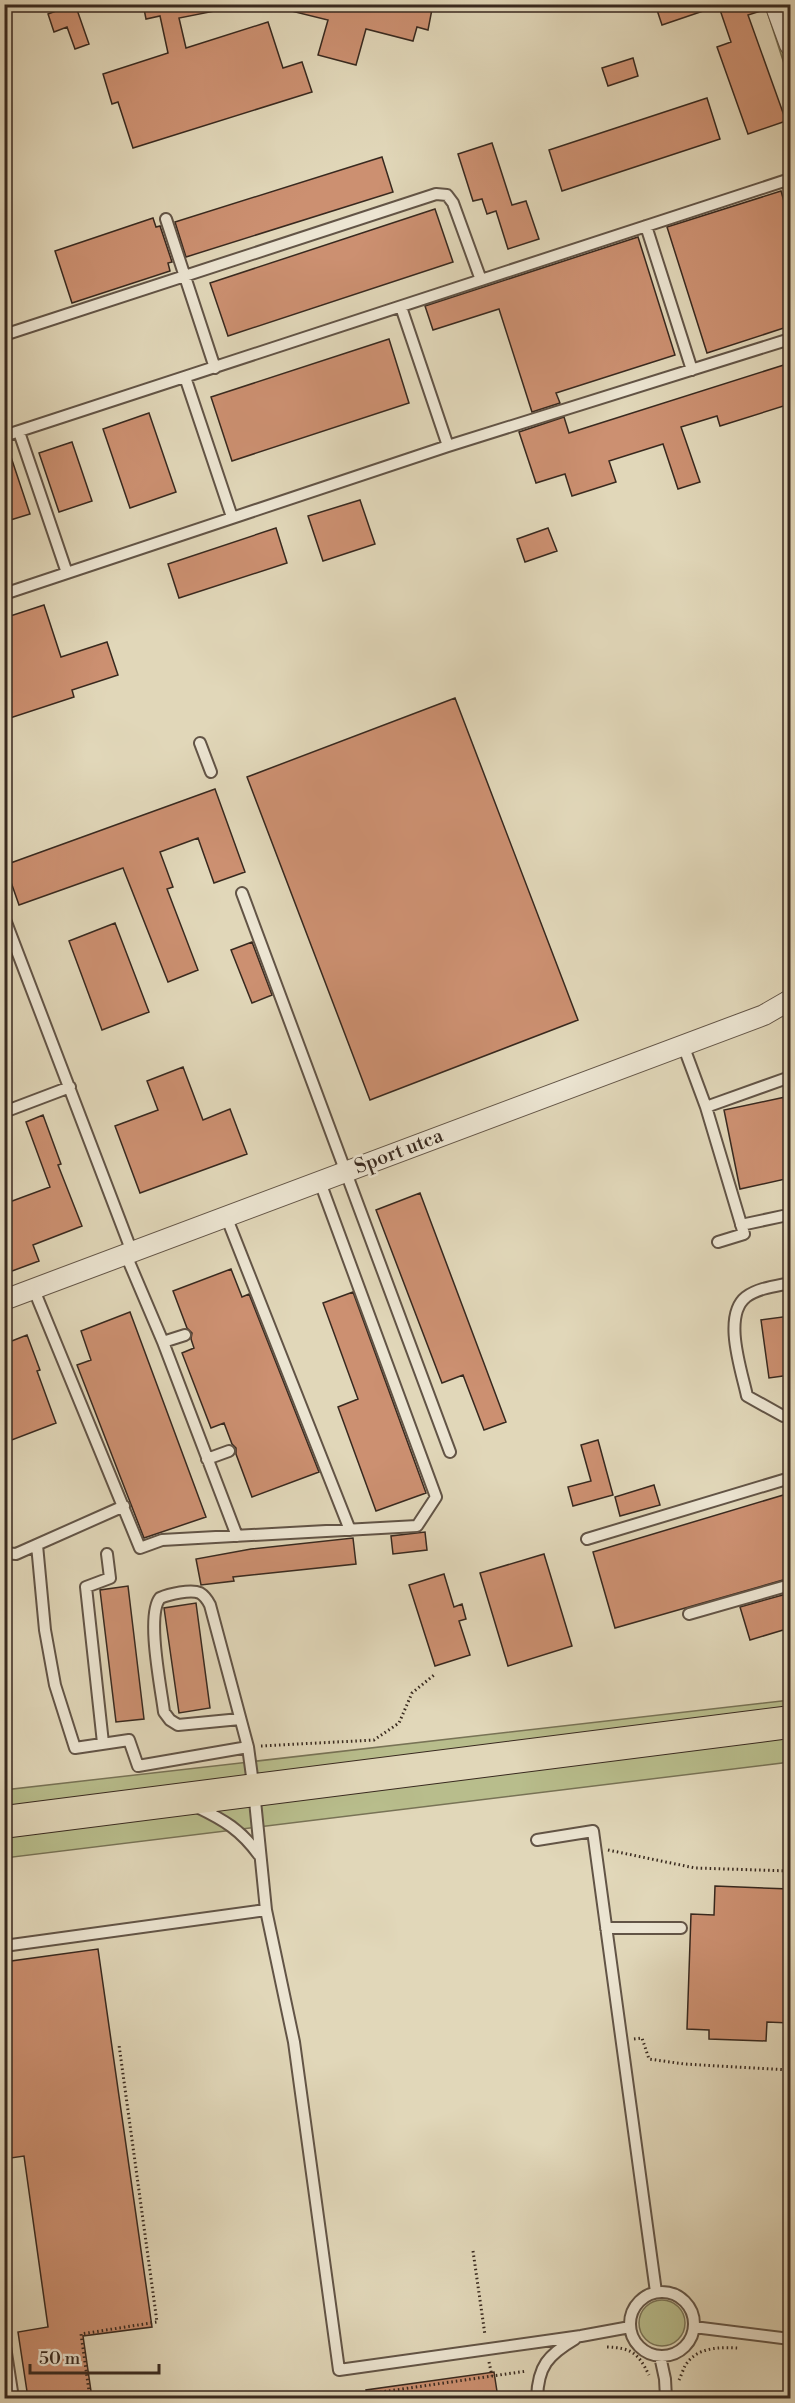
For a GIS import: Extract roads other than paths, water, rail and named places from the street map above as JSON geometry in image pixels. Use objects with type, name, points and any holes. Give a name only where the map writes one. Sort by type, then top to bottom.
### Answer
[{"type":"main road","points":[[4,1822],[790,1722]]},
{"type":"street","points":[[775,4],[790,45]]},
{"type":"street","name":"Sport utca","points":[[4,1300],[764,1015],[790,1000]]},
{"type":"lane","points":[[4,436],[790,179]]},
{"type":"lane","points":[[4,335],[436,194],[447,195],[453,203],[481,280]]},
{"type":"lane","points":[[166,219],[215,368]]},
{"type":"lane","points":[[646,226],[692,370]]},
{"type":"lane","points":[[401,307],[448,446]]},
{"type":"lane","points":[[4,594],[232,516],[790,339]]},
{"type":"lane","points":[[185,377],[232,516]]},
{"type":"lane","points":[[19,432],[67,573]]},
{"type":"lane","points":[[200,743],[211,772]]},
{"type":"lane","points":[[242,893],[450,1452]]},
{"type":"lane","points":[[4,917],[70,1087],[129,1254],[237,1536]]},
{"type":"lane","points":[[683,1045],[706,1107],[744,1234],[718,1242]]},
{"type":"lane","points":[[706,1107],[790,1077]]},
{"type":"lane","points":[[4,1112],[70,1087]]},
{"type":"lane","points":[[34,1290],[141,1548],[162,1540],[417,1526],[436,1497],[320,1182]]},
{"type":"lane","points":[[226,1216],[350,1530]]},
{"type":"lane","points":[[741,1225],[783,1216]]},
{"type":"lane","points":[[790,1283],[768,1287],[745,1298],[739,1304],[734,1332],[747,1396],[783,1416],[790,1415]]},
{"type":"lane","points":[[163,1342],[185,1335]]},
{"type":"lane","points":[[207,1459],[229,1451]]},
{"type":"lane","points":[[587,1539],[790,1478]]},
{"type":"lane","points":[[4,1553],[16,1554],[124,1506]]},
{"type":"lane","points":[[37,1545],[45,1630],[55,1685],[75,1748],[129,1740],[138,1766],[248,1747]]},
{"type":"lane","points":[[104,1743],[86,1587],[110,1578],[107,1554]]},
{"type":"lane","points":[[689,1614],[790,1585]]},
{"type":"lane","points":[[240,1719],[178,1725],[164,1712],[153,1626],[153,1610],[160,1598],[192,1592],[200,1593],[207,1599],[248,1747],[266,1910],[294,2042],[339,2370],[487,2350],[630,2327]]},
{"type":"lane","points":[[183,1800],[231,1825],[245,1837],[260,1857]]},
{"type":"lane","points":[[537,1840],[593,1831],[656,2292]]},
{"type":"lane","points":[[4,1946],[266,1910]]},
{"type":"lane","points":[[606,1928],[681,1928]]},
{"type":"lane","points":[[656,2292],[673,2293],[685,2301],[692,2313],[694,2327],[685,2346],[674,2354],[660,2355],[648,2352],[638,2344],[630,2327],[630,2319],[637,2304],[643,2298],[656,2292]]},
{"type":"lane","points":[[694,2327],[790,2339]]},
{"type":"lane","points":[[537,2398],[540,2372],[547,2360],[556,2350],[580,2336]]},
{"type":"lane","points":[[4,2340],[13,2398]]},
{"type":"lane","points":[[660,2355],[666,2398]]}]
